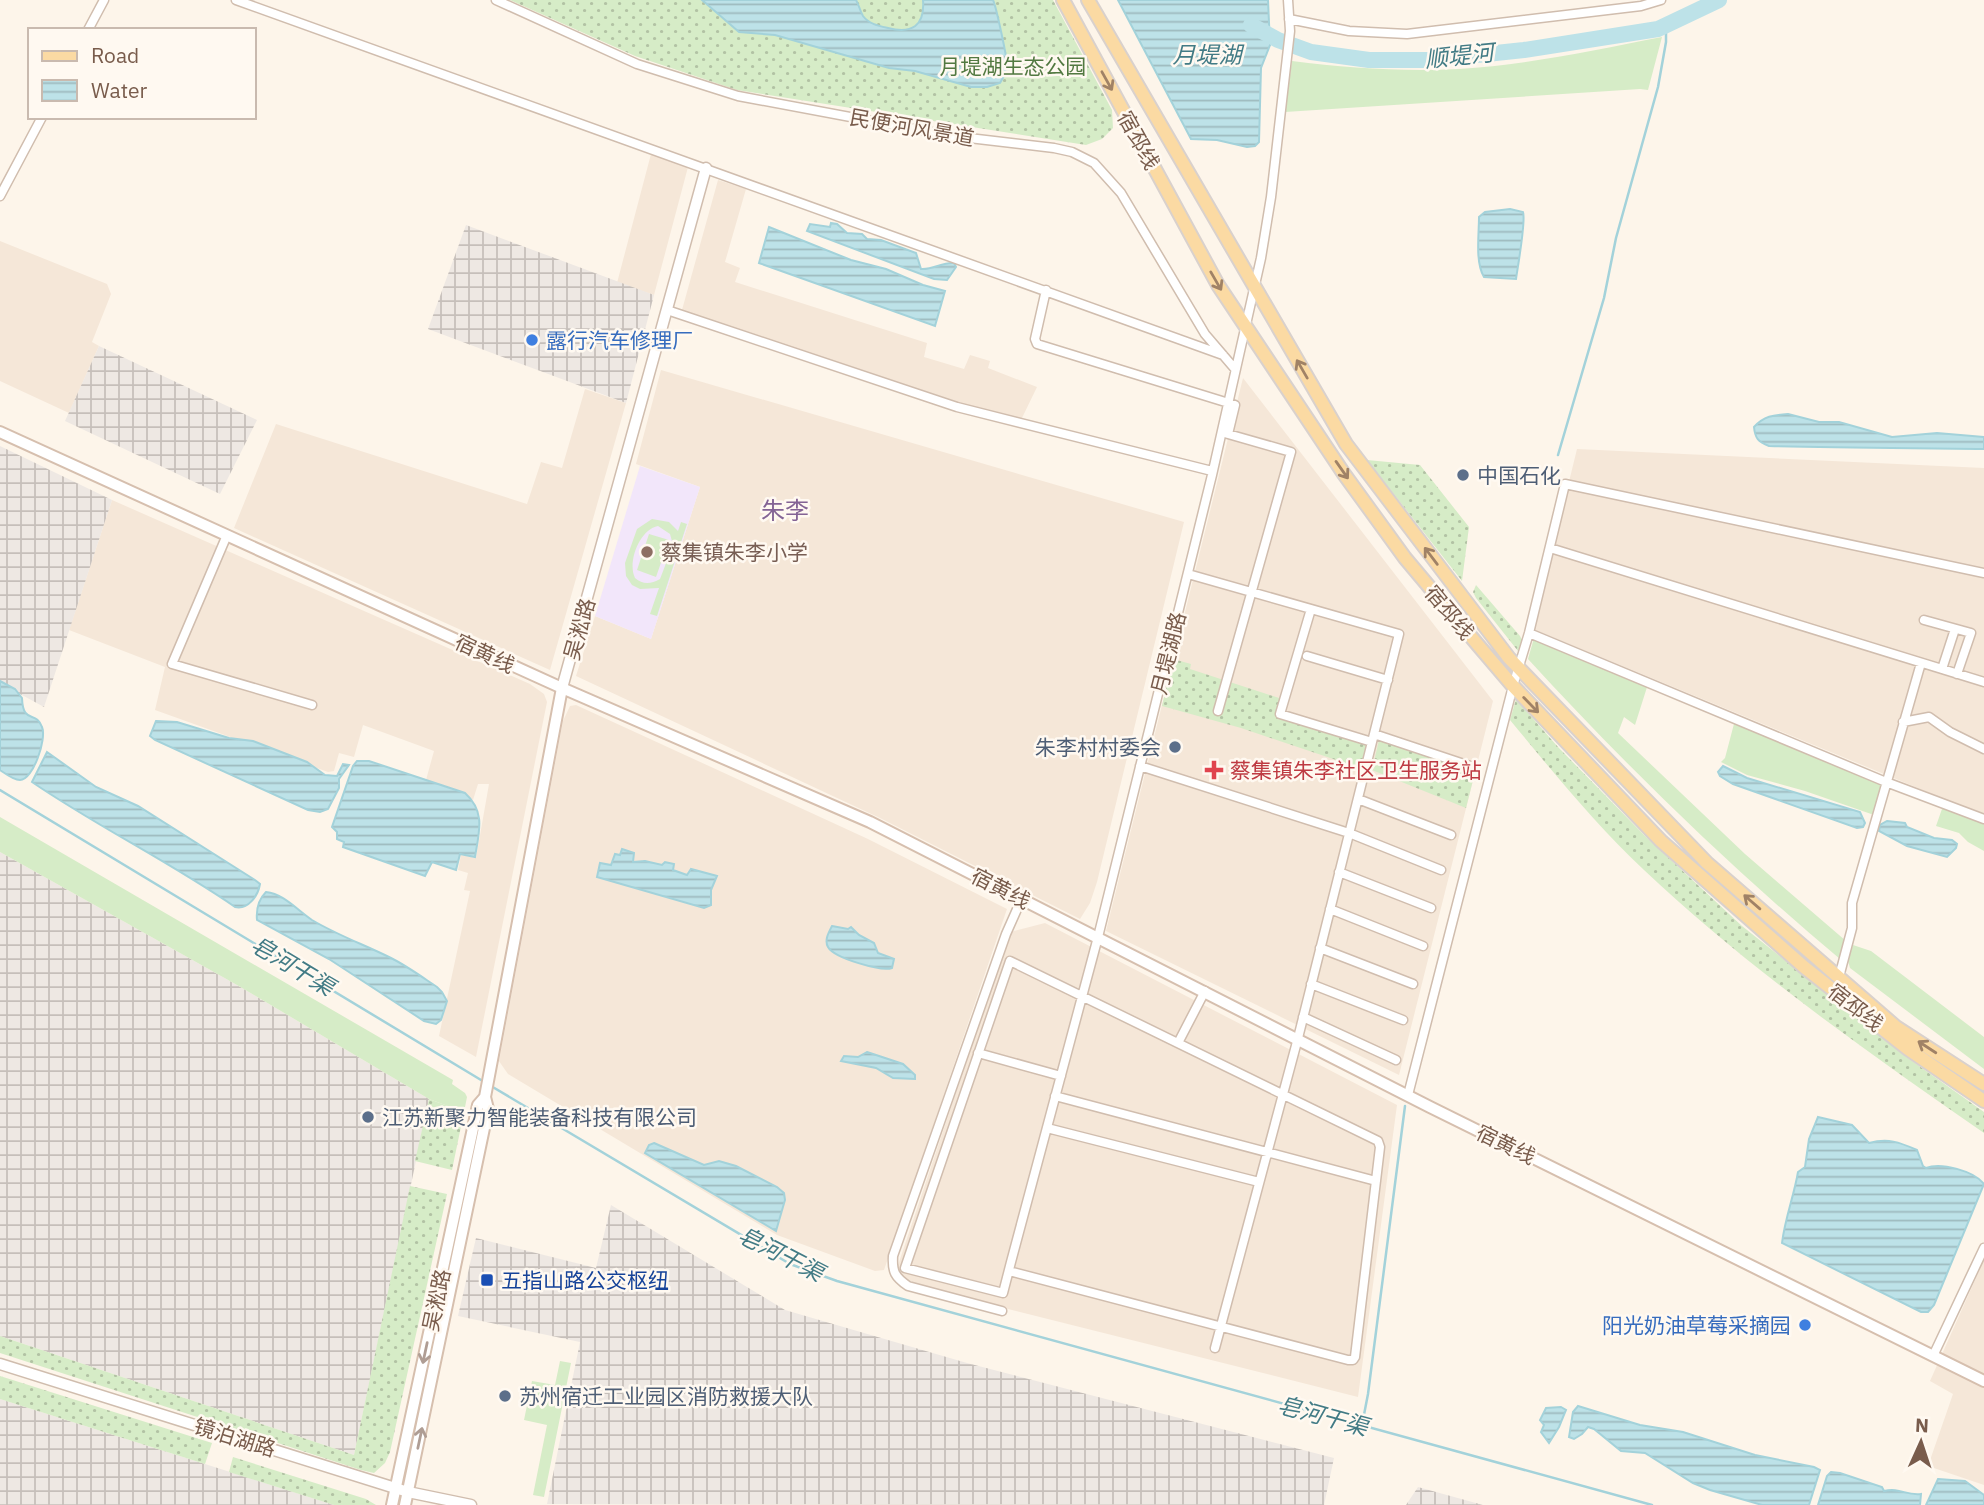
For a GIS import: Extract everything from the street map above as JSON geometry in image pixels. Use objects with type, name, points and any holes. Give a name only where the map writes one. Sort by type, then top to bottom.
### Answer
[{"type":"main road","name":"宿邳线","points":[[1063,0],[1218,285],[1313,429],[1405,558],[1513,686],[1671,850],[1814,975],[1908,1049],[1984,1101]]},
{"type":"main road","name":"宿邳线","points":[[1088,0],[1346,444],[1509,658],[1707,863],[1896,1027],[1984,1084]]},
{"type":"main road","name":"宿黄线","points":[[0,432],[562,688],[859,817],[1408,1095],[1984,1381]]},
{"type":"main road","name":"吴淞路","points":[[405,1505],[488,1109],[485,1097],[562,688]]},
{"type":"main road","name":"吴淞路","points":[[392,1505],[478,1105],[485,1097]]},
{"type":"street","points":[[89,28],[104,0]]},
{"type":"street","points":[[236,0],[1223,355]]},
{"type":"street","name":"民便河风景道","points":[[496,0],[637,64],[738,96],[952,136],[1054,148],[1083,158],[1101,170],[1121,193],[1205,334],[1235,369]]},
{"type":"street","name":"月堤湖路","points":[[1009,1271],[1098,937],[1188,573],[1254,288],[1272,197],[1290,31],[1288,0]]},
{"type":"street","points":[[1289,19],[1349,31],[1407,34],[1640,6],[1661,0]]},
{"type":"street","points":[[0,196],[41,119]]},
{"type":"street","name":"吴淞路","points":[[562,688],[706,168]]},
{"type":"street","points":[[1046,290],[1035,339],[1037,344],[1228,402],[1235,405],[1228,434],[1291,452],[1218,711]]},
{"type":"street","points":[[667,310],[957,407],[1212,471]]},
{"type":"street","points":[[1408,1095],[1529,633],[1565,484],[1984,573]]},
{"type":"street","points":[[227,535],[172,664],[312,705]]},
{"type":"street","points":[[1550,548],[1984,681]]},
{"type":"street","points":[[1188,573],[1399,634],[1298,1038],[1215,1348]]},
{"type":"street","points":[[1311,609],[1280,714],[1470,766]]},
{"type":"street","points":[[1924,620],[1970,633],[1958,674]]},
{"type":"street","points":[[1942,670],[1955,629]]},
{"type":"street","points":[[1529,633],[1886,782],[1984,818]]},
{"type":"street","points":[[1307,656],[1388,680]]},
{"type":"street","points":[[1839,977],[1852,928],[1852,903],[1921,663]]},
{"type":"street","points":[[1903,722],[1929,716],[1950,732],[1984,749]]},
{"type":"street","points":[[1140,766],[1349,833],[1441,870]]},
{"type":"street","points":[[1358,799],[1451,835]]},
{"type":"street","points":[[1339,872],[1431,908]]},
{"type":"street","points":[[1002,1311],[908,1286],[897,1279],[893,1272],[893,1256],[1006,934],[1022,898]]},
{"type":"street","points":[[1330,909],[1423,946]]},
{"type":"street","points":[[1320,948],[1413,984]]},
{"type":"street","points":[[1010,961],[1082,996],[1378,1141],[1380,1147],[1353,1360],[1009,1271],[1003,1293],[905,1268],[1010,961]]},
{"type":"street","points":[[1311,984],[1403,1020]]},
{"type":"street","points":[[1178,1043],[1205,991]]},
{"type":"street","points":[[1303,1017],[1396,1060]]},
{"type":"street","points":[[963,1058],[977,1057],[1061,1076]]},
{"type":"street","points":[[1055,1096],[1376,1181]]},
{"type":"street","points":[[1047,1128],[1259,1182]]},
{"type":"street","points":[[1933,1356],[1984,1248]]},
{"type":"street","name":"镜泊湖路","points":[[0,1364],[408,1492],[471,1505]]},
{"type":"shaded area","points":[[651,154],[688,167],[654,295],[617,283]]},
{"type":"shaded area","points":[[718,180],[746,189],[725,262],[740,268],[735,282],[927,343],[924,357],[964,369],[970,355],[990,361],[988,368],[1037,387],[1021,420],[964,404],[682,310]]},
{"type":"shaded area","points":[[466,225],[654,295],[626,403],[428,329]]},
{"type":"shaded area","points":[[0,241],[107,284],[111,294],[92,342],[99,346],[69,413],[0,381]]},
{"type":"shaded area","points":[[99,346],[257,420],[220,494],[65,421]]},
{"type":"shaded area","points":[[661,370],[1184,522],[1097,882],[1090,903],[1080,919],[880,818],[576,676],[595,616],[651,639],[700,487],[636,464]]},
{"type":"shaded area","points":[[1243,378],[1493,701],[1399,1075],[1106,931]]},
{"type":"shaded area","points":[[585,389],[626,403],[550,670],[234,528],[276,424],[527,504],[541,462],[562,468]]},
{"type":"shaded area","points":[[0,446],[112,500],[44,707],[0,683]]},
{"type":"shaded area","points":[[1577,449],[1984,468],[1984,813],[1533,629]]},
{"type":"shaded area","name":"蔡集镇朱李小学","points":[[640,466],[700,487],[651,639],[595,616]]},
{"type":"shaded area","points":[[112,500],[530,684],[544,694],[547,702],[476,1057],[439,1036],[470,891],[464,890],[468,873],[458,870],[461,855],[476,858],[489,784],[478,784],[473,800],[465,793],[426,780],[434,751],[363,725],[354,757],[339,753],[334,771],[328,772],[155,710],[165,667],[69,630]]},
{"type":"shaded area","points":[[576,705],[868,839],[1007,909],[884,1270],[875,1271],[777,1235],[508,1074],[499,1061],[563,721],[570,706]]},
{"type":"shaded area","points":[[0,852],[237,985],[429,1099],[354,1455],[0,1336]]},
{"type":"shaded area","points":[[1045,923],[1397,1105],[1358,1397],[893,1280],[1010,932]]},
{"type":"shaded area","points":[[611,1205],[785,1310],[967,1363],[1334,1458],[1324,1505],[547,1504],[580,1342],[458,1316],[476,1238],[596,1268]]},
{"type":"shaded area","points":[[1984,1260],[1984,1485],[1928,1466],[1953,1394],[1930,1381]]},
{"type":"shaded area","points":[[0,1399],[205,1464],[334,1505],[0,1505]]},
{"type":"shaded area","points":[[1418,1487],[1483,1505],[1406,1505]]},
{"type":"green space","name":"月堤湖生态公园","points":[[510,0],[1053,0],[1112,110],[1113,128],[1102,139],[1086,145],[737,90],[635,56]]},
{"type":"green space","points":[[1662,37],[1648,90],[1285,112],[1292,61],[1375,69],[1459,69],[1535,61]]},
{"type":"green space","points":[[1367,460],[1420,465],[1469,527],[1462,581]]},
{"type":"green space","points":[[652,519],[669,522],[678,531],[681,522],[687,524],[657,616],[650,614],[659,588],[640,589],[632,585],[626,576],[625,563],[637,529]],"holes":[[[658,526],[670,534],[673,545],[660,579],[647,583],[635,578],[634,555],[646,533]]]},
{"type":"green space","points":[[649,534],[669,540],[656,577],[637,570]]},
{"type":"green space","points":[[1476,585],[1520,636],[1522,640],[1518,651],[1476,598],[1473,592]]},
{"type":"green space","points":[[1534,638],[1648,684],[1635,725],[1624,717],[1618,733],[1745,854],[1846,941],[1840,959],[1718,851],[1565,699],[1528,659]]},
{"type":"green space","points":[[1173,659],[1191,664],[1190,669],[1282,699],[1277,716],[1366,743],[1362,766],[1360,768],[1241,728],[1162,706]]},
{"type":"green space","points":[[1516,699],[1558,747],[1644,835],[1742,926],[1905,1056],[1984,1112],[1984,1133],[1852,1040],[1767,975],[1644,870],[1591,816],[1510,720]]},
{"type":"green space","points":[[1735,720],[1883,783],[1874,815],[1805,791],[1747,775],[1721,762],[1725,758]]},
{"type":"green space","points":[[1379,740],[1475,772],[1466,808],[1372,770]]},
{"type":"green space","points":[[1943,806],[1984,821],[1984,851],[1959,833],[1936,826]]},
{"type":"green space","points":[[0,817],[453,1080],[452,1084],[467,1097],[464,1112],[429,1099],[237,985],[0,852]]},
{"type":"green space","points":[[1853,945],[1871,951],[1984,1037],[1984,1069],[1850,968],[1848,961]]},
{"type":"green space","points":[[429,1099],[464,1112],[452,1170],[415,1161]]},
{"type":"green space","points":[[410,1186],[447,1194],[390,1452],[385,1463],[374,1473],[0,1353],[0,1336],[354,1455]]},
{"type":"green space","points":[[560,1361],[571,1363],[544,1497],[533,1495],[547,1425],[524,1420],[532,1381],[555,1385]]},
{"type":"green space","points":[[0,1376],[212,1443],[205,1464],[0,1399]]},
{"type":"green space","points":[[233,1457],[366,1499],[376,1505],[334,1505],[229,1472]]},
{"type":"water","points":[[702,0],[856,0],[868,21],[904,30],[919,22],[923,0],[993,0],[1007,69],[1000,83],[987,87],[971,87],[915,71],[889,68],[775,35],[739,32]]},
{"type":"water","name":"月堤湖","points":[[1118,0],[1268,0],[1270,45],[1261,68],[1259,142],[1255,146],[1191,139]]},
{"type":"water","points":[[1510,209],[1523,212],[1524,217],[1516,279],[1484,277],[1478,256],[1479,217],[1485,212]]},
{"type":"water","points":[[831,223],[837,224],[847,233],[862,234],[867,239],[881,240],[916,253],[921,269],[950,263],[954,263],[956,267],[947,280],[934,279],[807,231],[810,224],[830,227]]},
{"type":"water","points":[[769,227],[851,260],[886,269],[945,291],[935,326],[759,263]]},
{"type":"water","points":[[1788,414],[1819,422],[1839,422],[1892,437],[1937,433],[1984,437],[1984,449],[1769,446],[1758,439],[1754,427],[1761,420]]},
{"type":"water","points":[[0,681],[15,689],[22,698],[27,715],[36,719],[42,727],[38,758],[30,773],[20,780],[0,770]]},
{"type":"water","points":[[156,721],[177,722],[229,738],[253,741],[307,762],[325,775],[337,776],[343,764],[349,765],[339,779],[339,788],[328,809],[320,812],[308,810],[155,740],[150,736]]},
{"type":"water","points":[[47,752],[96,787],[138,806],[255,880],[260,884],[255,897],[244,906],[235,907],[32,782]]},
{"type":"water","points":[[357,761],[369,761],[465,793],[472,800],[478,815],[479,831],[475,857],[460,854],[456,870],[432,862],[425,876],[343,847],[344,842],[337,839],[337,832],[332,827]]},
{"type":"water","points":[[1723,766],[1747,778],[1860,812],[1865,823],[1863,827],[1857,828],[1733,784],[1720,776],[1718,772]]},
{"type":"water","points":[[1887,821],[1905,823],[1907,827],[1934,838],[1952,840],[1957,844],[1956,848],[1947,857],[1907,846],[1879,831],[1880,825]]},
{"type":"water","points":[[622,849],[634,853],[633,862],[645,861],[662,865],[665,862],[674,864],[673,870],[687,875],[691,869],[717,876],[711,890],[711,905],[704,908],[597,877],[600,863],[611,865],[615,854],[620,855]]},
{"type":"water","points":[[266,892],[285,899],[312,920],[397,961],[437,987],[447,1001],[441,1020],[436,1024],[424,1021],[329,959],[257,920],[258,905]]},
{"type":"water","points":[[832,926],[848,929],[851,927],[874,943],[878,953],[894,959],[892,968],[859,963],[832,951],[828,947],[827,936]]},
{"type":"water","points":[[867,1052],[903,1064],[915,1075],[915,1079],[893,1078],[876,1068],[841,1061],[844,1056],[858,1057]]},
{"type":"water","points":[[1818,1117],[1852,1125],[1869,1143],[1893,1142],[1917,1150],[1926,1168],[1940,1166],[1957,1169],[1973,1175],[1984,1184],[1934,1305],[1928,1312],[1921,1312],[1782,1243],[1798,1172],[1805,1167],[1809,1139]]},
{"type":"water","points":[[654,1143],[704,1165],[719,1161],[736,1166],[777,1187],[784,1193],[785,1200],[776,1231],[645,1153],[649,1145]]},
{"type":"water","points":[[1578,1406],[1640,1425],[1683,1432],[1755,1455],[1814,1467],[1820,1470],[1809,1505],[1762,1505],[1710,1490],[1693,1483],[1645,1453],[1621,1451],[1588,1427],[1574,1439],[1569,1437],[1573,1412]]},
{"type":"water","points":[[1561,1407],[1566,1410],[1549,1443],[1541,1432],[1544,1425],[1540,1420],[1546,1408]]},
{"type":"water","points":[[1831,1472],[1882,1487],[1884,1491],[1921,1494],[1920,1505],[1818,1505],[1827,1476]]},
{"type":"water","points":[[1938,1479],[1965,1481],[1984,1495],[1984,1505],[1926,1505]]},
{"type":"waterway","name":"顺堤河","points":[[1251,25],[1278,40],[1311,52],[1369,60],[1430,60],[1524,50],[1658,29],[1719,0]]},
{"type":"waterway","points":[[1558,455],[1604,298],[1616,238],[1658,87],[1666,26]]},
{"type":"waterway","name":"皂河干渠","points":[[0,790],[486,1083]]},
{"type":"waterway","name":"皂河干渠","points":[[491,1086],[790,1264],[837,1281],[1652,1505]]},
{"type":"waterway","points":[[1362,1425],[1405,1106]]},
{"type":"place","name":"露行汽车修理厂","points":[[532,340]]},
{"type":"place","name":"中国石化","points":[[1463,475]]},
{"type":"place","name":"蔡集镇朱李小学","points":[[647,552]]},
{"type":"place","name":"朱李村村委会","points":[[1175,747]]},
{"type":"place","name":"蔡集镇朱李社区卫生服务站","points":[[1214,770]]},
{"type":"place","name":"江苏新聚力智能装备科技有限公司","points":[[368,1117]]},
{"type":"place","name":"五指山路公交枢纽","points":[[487,1280]]},
{"type":"place","name":"阳光奶油草莓采摘园","points":[[1805,1325]]},
{"type":"place","name":"苏州宿迁工业园区消防救援大队","points":[[505,1396]]},
{"type":"district","name":"朱李","points":[[785,510]]}]
